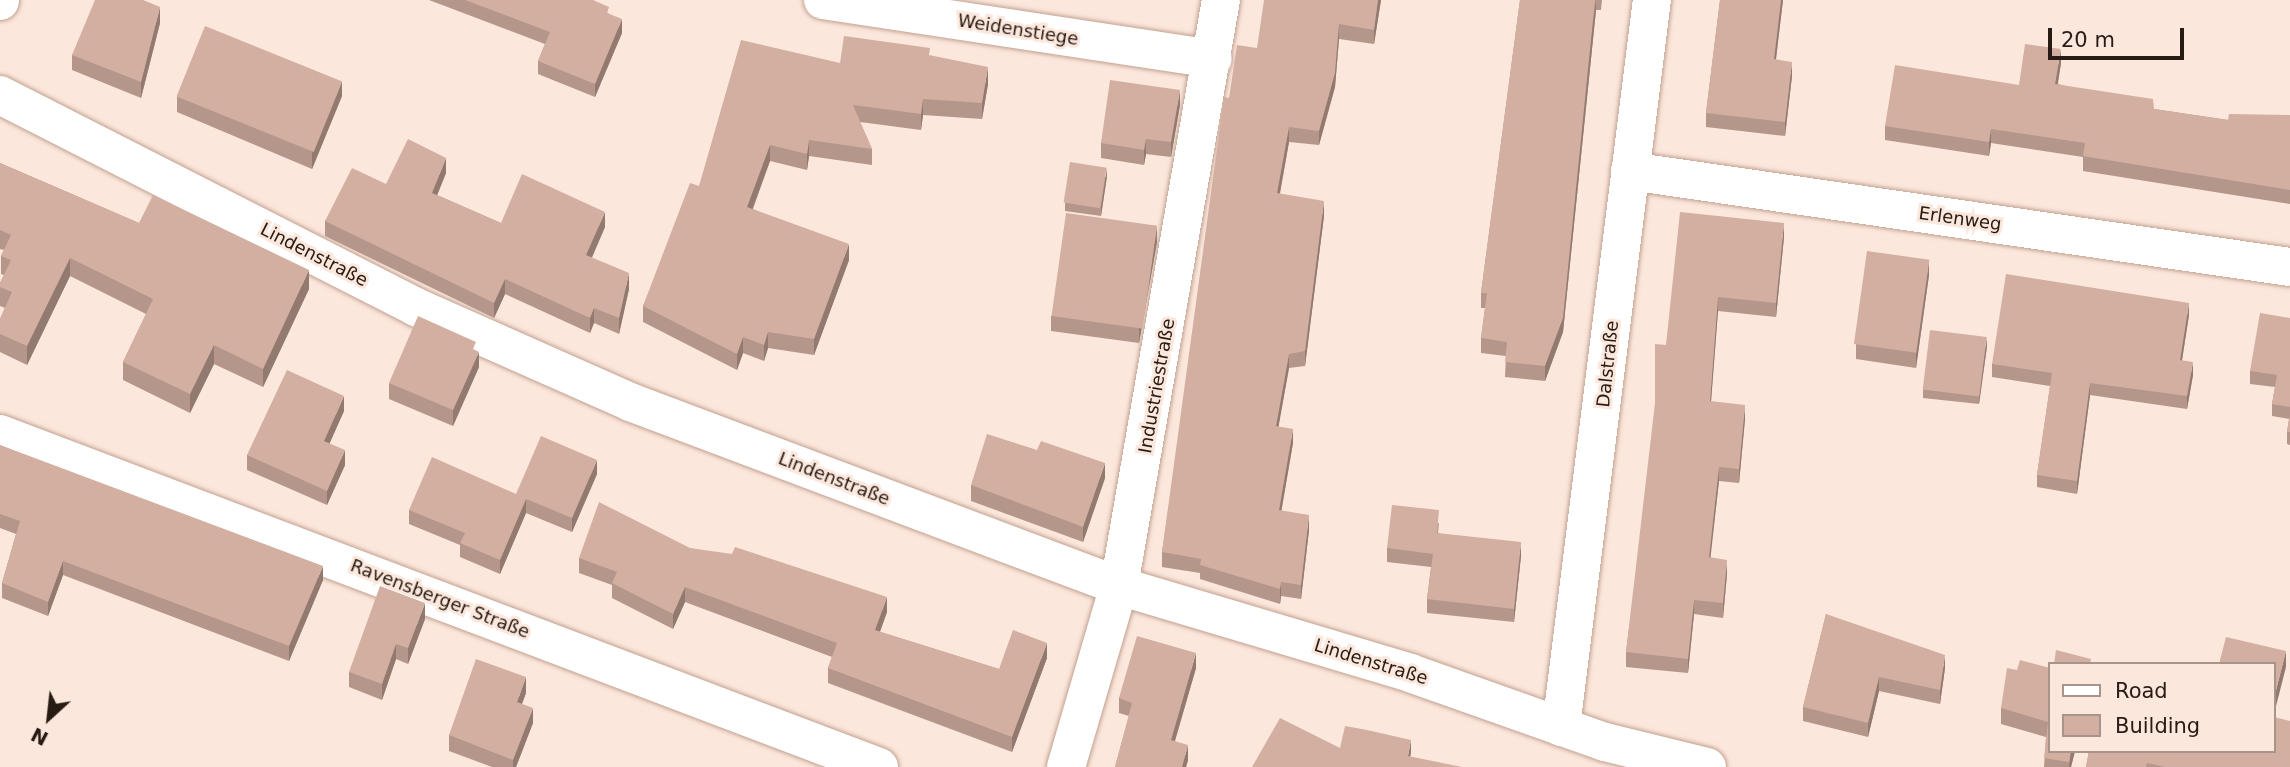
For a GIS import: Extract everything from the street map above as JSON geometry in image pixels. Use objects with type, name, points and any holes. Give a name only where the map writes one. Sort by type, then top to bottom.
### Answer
[{"type":"street","name":"Weidenstiege","points":[[823,0],[1213,59]]},
{"type":"street","name":"Industriestraße","points":[[1066,767],[1119,586],[1222,0]]},
{"type":"street","name":"Dalstraße","points":[[1561,727],[1651,0]]},
{"type":"street","name":"Lindenstraße","points":[[0,95],[416,307],[629,402],[1119,586],[1561,727],[1707,767]]},
{"type":"street","name":"Erlenweg","points":[[1630,171],[2290,267]]},
{"type":"street","name":"Ravensberger Straße","points":[[0,434],[879,767]]},
{"type":"building","points":[[95,0],[143,0],[160,7],[141,82],[72,55]]},
{"type":"building","points":[[465,0],[593,0],[609,7],[607,13],[622,19],[595,84],[538,61],[550,32]]},
{"type":"building","points":[[1264,0],[1378,0],[1374,30],[1339,24],[1335,73],[1319,131],[1289,127],[1277,193],[1324,201],[1305,351],[1289,354],[1276,426],[1293,429],[1279,510],[1309,515],[1301,585],[1281,582],[1280,589],[1200,565],[1201,559],[1162,552],[1224,97],[1229,98],[1237,45],[1257,48]]},
{"type":"building","points":[[1520,0],[1595,0],[1563,318],[1545,366],[1505,362],[1507,342],[1481,338],[1487,293],[1481,293]]},
{"type":"building","points":[[1720,0],[1781,0],[1774,59],[1792,62],[1785,122],[1706,113]]},
{"type":"building","points":[[205,26],[342,81],[314,152],[177,96]]},
{"type":"building","points":[[844,36],[930,48],[929,55],[988,67],[982,103],[923,99],[921,114],[853,105],[872,149],[809,140],[807,154],[770,145],[747,207],[849,244],[814,339],[768,332],[764,345],[743,337],[737,354],[643,306],[690,183],[699,186],[741,40],[840,63]]},
{"type":"building","points":[[2025,44],[2061,49],[2055,84],[2153,99],[2154,109],[2228,120],[2229,114],[2290,115],[2290,190],[2083,156],[2085,143],[1991,129],[1989,142],[1885,126],[1895,65],[2019,85]]},
{"type":"building","points":[[1110,80],[1180,90],[1171,142],[1146,139],[1144,150],[1101,143]]},
{"type":"building","points":[[408,139],[446,158],[432,193],[501,223],[522,174],[605,212],[586,255],[629,273],[619,318],[594,308],[590,318],[505,279],[494,303],[325,221],[352,168],[386,184]]},
{"type":"building","points":[[1070,162],[1107,168],[1100,208],[1064,202]]},
{"type":"building","points":[[0,163],[139,223],[153,195],[309,270],[263,369],[214,345],[190,394],[123,362],[153,299],[70,258],[27,346],[0,334],[0,319],[12,292],[0,287],[11,260],[1,256],[11,235],[0,230]]},
{"type":"building","points":[[1680,212],[1784,223],[1776,303],[1718,297],[1710,401],[1745,405],[1739,469],[1719,467],[1709,557],[1727,560],[1723,603],[1694,600],[1688,659],[1626,652],[1655,403],[1655,344],[1666,345]]},
{"type":"building","points":[[1066,213],[1157,226],[1143,329],[1052,316]]},
{"type":"building","points":[[1867,251],[1929,260],[1916,353],[1854,344]]},
{"type":"building","points":[[2006,274],[2189,303],[2180,360],[2193,362],[2187,396],[2090,383],[2077,481],[2037,475],[2052,373],[1992,364]]},
{"type":"building","points":[[2260,313],[2290,318],[2290,407],[2272,404],[2277,375],[2250,371]]},
{"type":"building","points":[[418,316],[476,342],[473,349],[479,352],[453,410],[389,383]]},
{"type":"building","points":[[1930,330],[1987,337],[1979,396],[1923,390]]},
{"type":"building","points":[[287,370],[344,396],[324,441],[345,450],[327,491],[247,455]]},
{"type":"building","points":[[987,434],[1037,450],[1041,441],[1105,463],[1083,527],[971,485]]},
{"type":"building","points":[[541,436],[597,460],[572,518],[526,499],[500,560],[460,543],[465,533],[409,510],[432,457],[516,494]]},
{"type":"building","points":[[0,445],[323,566],[289,646],[63,561],[48,602],[2,583],[20,521],[0,514]]},
{"type":"building","points":[[599,502],[690,548],[732,554],[735,547],[887,597],[875,630],[999,669],[1013,630],[1047,643],[1012,737],[828,668],[837,643],[685,587],[673,614],[612,583],[617,572],[579,558]]},
{"type":"building","points":[[1392,505],[1439,510],[1437,533],[1521,542],[1514,609],[1427,599],[1433,554],[1387,548]]},
{"type":"building","points":[[380,586],[425,603],[408,648],[396,644],[382,684],[349,672]]},
{"type":"building","points":[[1826,614],[1945,655],[1940,690],[1879,677],[1868,723],[1803,707]]},
{"type":"building","points":[[1137,636],[1196,653],[1171,740],[1188,745],[1182,767],[1115,767],[1132,703],[1119,698]]},
{"type":"building","points":[[2226,637],[2286,651],[2276,690],[2276,662],[2220,662]]},
{"type":"building","points":[[2056,650],[2091,659],[2090,662],[2054,662]]},
{"type":"building","points":[[476,659],[526,677],[517,702],[533,708],[513,760],[449,735]]},
{"type":"building","points":[[2020,660],[2048,667],[2048,722],[2001,708],[2007,668],[2017,670]]},
{"type":"building","points":[[1280,718],[1340,748],[1345,726],[1411,740],[1408,756],[1462,767],[1252,767]]},
{"type":"building","points":[[2276,718],[2290,721],[2290,767],[2165,767],[2147,763],[2146,767],[2086,767],[2089,753],[2276,753]]},
{"type":"building","points":[[2048,722],[2048,753],[2071,753],[2069,762],[2044,758]]}]
